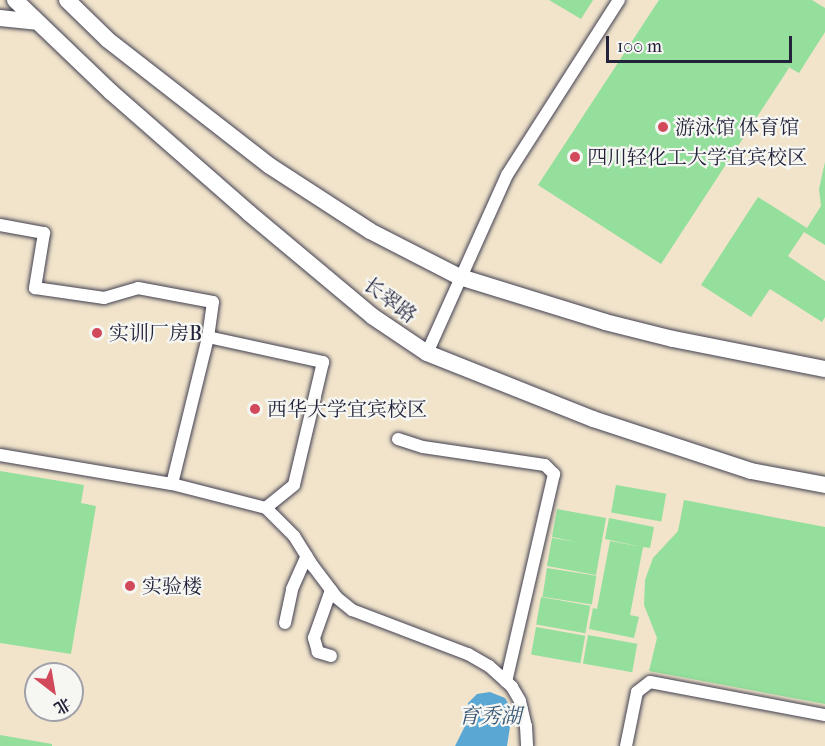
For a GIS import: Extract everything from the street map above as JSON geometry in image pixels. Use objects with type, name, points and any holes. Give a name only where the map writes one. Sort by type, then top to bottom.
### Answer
[{"type":"main road","name":"长翠路","points":[[15,0],[249,213],[372,315],[427,353],[593,419],[751,471],[825,485]]},
{"type":"main road","points":[[67,0],[108,40],[270,166],[370,231],[460,276],[650,334],[825,369]]},
{"type":"main road","points":[[0,18],[37,22]]},
{"type":"street","points":[[427,353],[507,175],[620,0]]},
{"type":"street","points":[[0,225],[45,233],[35,288],[104,298],[138,288],[213,302],[208,337],[172,483]]},
{"type":"street","points":[[208,337],[323,362],[294,485],[266,508]]},
{"type":"street","points":[[398,438],[423,447],[545,465],[554,474],[506,682]]},
{"type":"street","points":[[0,455],[172,483],[266,508],[294,536],[331,591],[352,610],[468,654],[489,666],[506,682],[520,701],[526,726],[527,746]]},
{"type":"street","points":[[285,623],[292,589],[307,556]]},
{"type":"street","points":[[331,591],[318,620],[314,638],[318,652],[331,656]]},
{"type":"street","points":[[626,746],[637,692],[650,682],[825,715]]},
{"type":"green space","points":[[549,0],[593,0],[581,19]]},
{"type":"green space","name":"游泳馆 体育馆","points":[[659,0],[812,0],[825,8],[825,32],[799,73],[783,64],[789,68],[661,264],[538,185]]},
{"type":"green space","points":[[825,162],[825,245],[804,232],[788,256],[825,281],[825,317],[822,322],[770,289],[751,317],[701,285],[758,197],[807,228],[821,206],[819,189]]},
{"type":"green space","points":[[0,471],[84,485],[81,503],[96,506],[71,654],[0,643]]},
{"type":"green space","points":[[616,485],[666,494],[661,521],[611,513]]},
{"type":"green space","points":[[684,500],[825,527],[825,704],[649,671],[657,638],[644,605],[645,580],[653,558],[678,531]]},
{"type":"green space","points":[[557,509],[606,518],[596,575],[547,566],[552,538],[577,542],[552,537]]},
{"type":"green space","points":[[609,518],[654,527],[650,548],[643,547],[630,615],[639,617],[634,638],[589,629],[593,608],[597,609],[610,541],[642,547],[605,539]]},
{"type":"green space","points":[[547,568],[596,576],[592,604],[542,597]]},
{"type":"green space","points":[[541,597],[590,606],[585,633],[536,625]]},
{"type":"green space","points":[[536,627],[585,636],[580,663],[531,655]]},
{"type":"green space","points":[[588,635],[637,644],[632,672],[583,664]]},
{"type":"green space","points":[[0,735],[52,744],[52,746],[0,746]]},
{"type":"water","name":"育秀湖","points":[[490,692],[505,698],[512,714],[507,746],[455,746],[468,720],[468,703],[477,694]]},
{"type":"place","name":"游泳馆 体育馆","points":[[663,127]]},
{"type":"place","name":"四川轻化工大学宜宾校区","points":[[575,157]]},
{"type":"place","name":"实训厂房B","points":[[97,333]]},
{"type":"place","name":"西华大学宜宾校区","points":[[255,409]]},
{"type":"place","name":"实验楼","points":[[130,586]]}]
